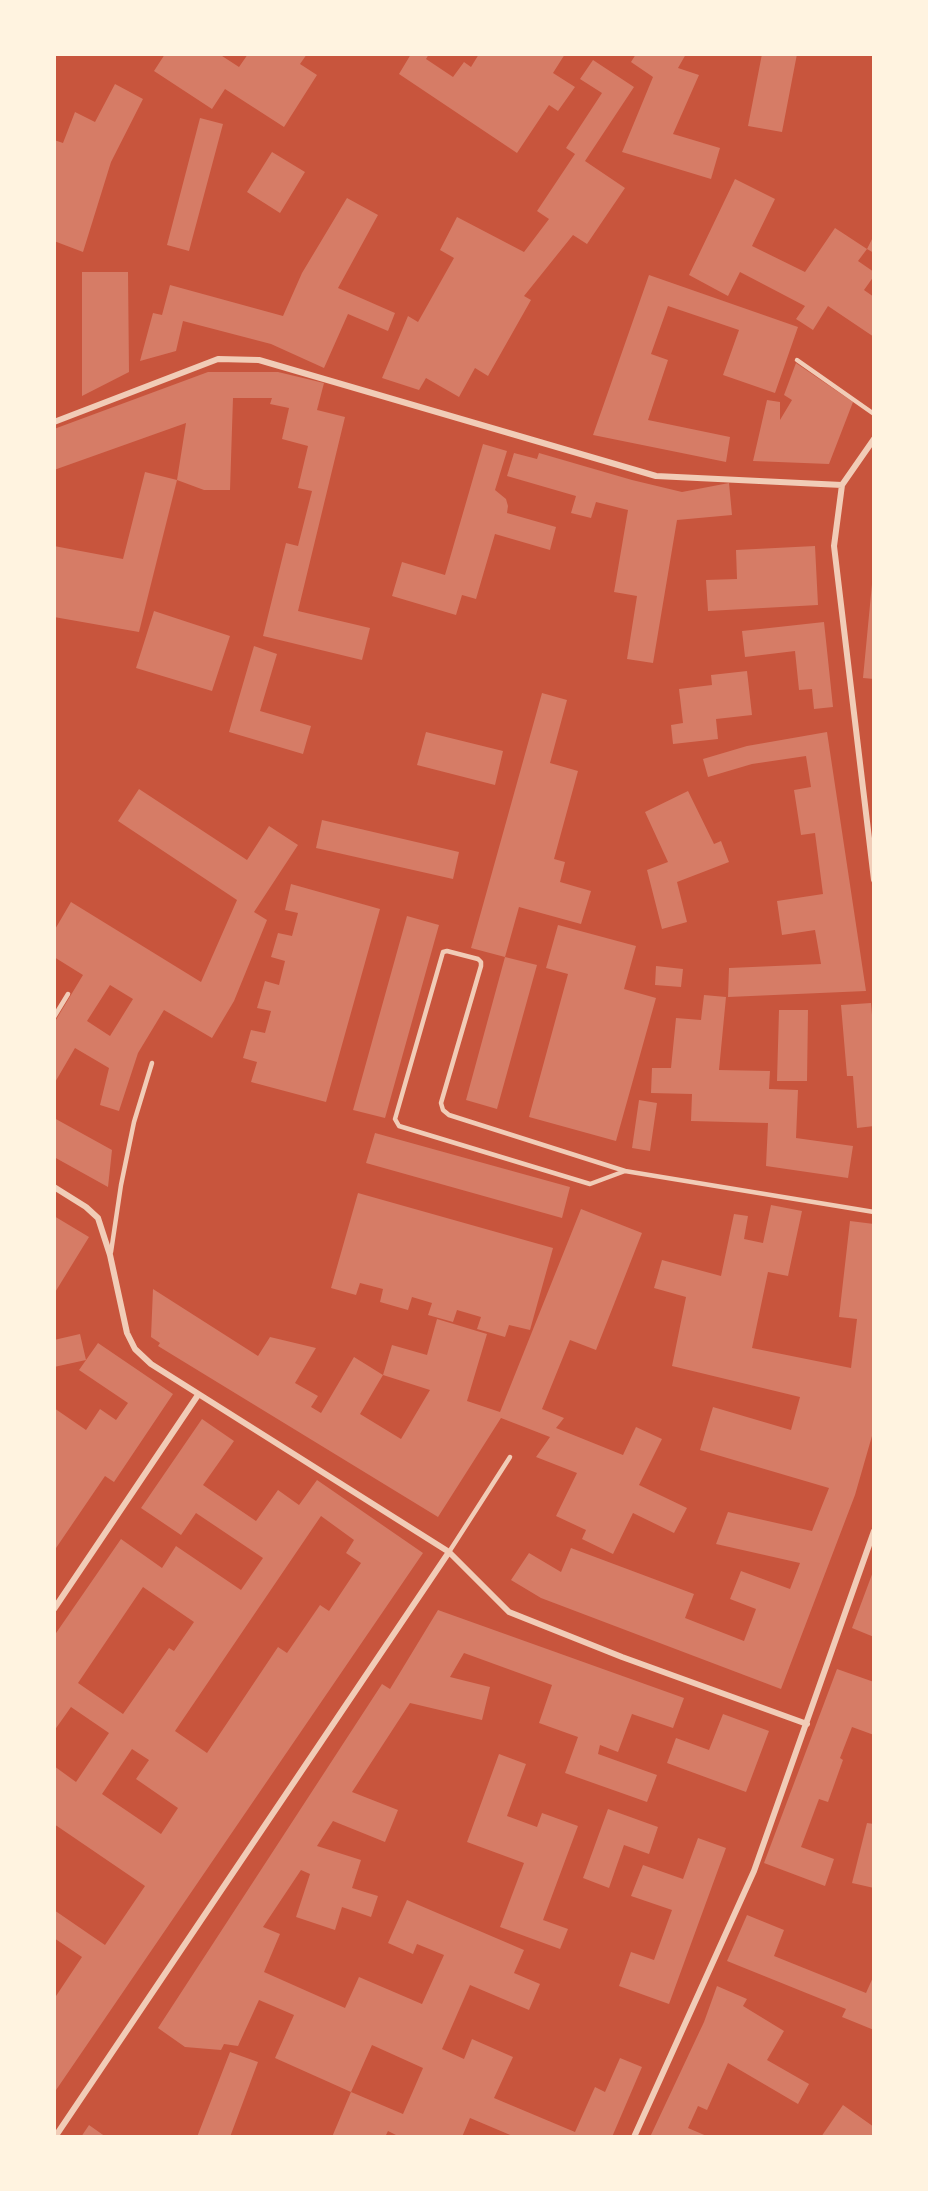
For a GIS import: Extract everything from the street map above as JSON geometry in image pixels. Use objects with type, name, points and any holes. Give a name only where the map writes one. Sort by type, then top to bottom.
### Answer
[{"type":"street","points":[[54,422],[218,359],[259,360],[656,476],[842,485]]},
{"type":"street","points":[[874,439],[842,485],[834,546],[874,880]]},
{"type":"street","points":[[54,1187],[86,1207],[98,1218],[110,1255],[127,1333],[135,1349],[151,1364],[449,1552],[509,1612],[622,1657],[807,1724]]},
{"type":"street","points":[[54,1609],[198,1395]]},
{"type":"street","points":[[635,2137],[754,1871],[874,1531]]},
{"type":"street","points":[[55,2137],[449,1552]]},
{"type":"lane","points":[[797,360],[874,414]]},
{"type":"lane","points":[[625,1171],[590,1184],[399,1126],[396,1123],[401,1097],[443,952],[478,959],[481,962],[441,1103],[449,1115],[625,1171],[874,1212]]},
{"type":"lane","points":[[54,1017],[68,993]]},
{"type":"lane","points":[[110,1255],[130,1143],[152,1064]]},
{"type":"lane","points":[[449,1552],[510,1457]]},
{"type":"building","points":[[165,54],[219,54],[239,67],[248,54],[307,54],[300,64],[317,75],[284,127],[225,89],[212,109],[154,71]]},
{"type":"building","points":[[411,54],[429,54],[426,59],[453,77],[464,62],[471,67],[479,54],[531,54],[533,56],[535,54],[565,54],[553,73],[575,87],[558,111],[549,105],[517,153],[399,74]]},
{"type":"building","points":[[636,54],[686,54],[678,68],[699,75],[673,134],[720,148],[711,179],[622,152],[653,77],[631,62]]},
{"type":"building","points":[[762,54],[797,54],[782,132],[748,126]]},
{"type":"building","points":[[593,60],[634,87],[585,161],[625,188],[587,244],[573,235],[524,296],[531,300],[488,376],[475,368],[459,397],[426,378],[419,390],[382,378],[408,316],[418,322],[454,258],[440,250],[457,217],[524,252],[549,219],[537,211],[575,154],[566,148],[602,93],[580,79]]},
{"type":"building","points":[[115,84],[143,99],[111,162],[83,252],[54,241],[54,140],[63,143],[75,112],[95,122]]},
{"type":"building","points":[[200,118],[223,124],[189,251],[167,245]]},
{"type":"building","points":[[272,152],[305,172],[280,213],[247,192]]},
{"type":"building","points":[[735,179],[775,199],[752,246],[805,272],[835,228],[867,249],[858,261],[874,272],[874,276],[864,290],[874,297],[874,337],[828,306],[813,330],[796,319],[805,306],[740,272],[728,296],[689,275]]},
{"type":"building","points":[[347,198],[378,215],[338,288],[395,313],[388,331],[348,314],[324,368],[271,344],[183,321],[176,351],[140,361],[153,313],[162,315],[170,285],[283,316],[302,273]]},
{"type":"building","points":[[874,235],[874,253],[867,249]]},
{"type":"building","points":[[82,272],[128,272],[129,372],[82,396]]},
{"type":"building","points":[[649,275],[798,327],[775,393],[723,375],[739,330],[668,306],[651,354],[668,360],[648,420],[730,437],[726,462],[593,435]]},
{"type":"building","points":[[796,363],[853,402],[829,464],[753,461],[767,400],[780,402],[780,420],[792,400],[784,395]]},
{"type":"building","points":[[208,372],[278,372],[324,383],[317,410],[345,417],[298,611],[370,628],[362,660],[263,636],[286,543],[298,546],[312,491],[298,488],[308,446],[282,439],[289,408],[270,404],[272,398],[233,398],[230,490],[204,490],[177,480],[186,423],[54,470],[54,429]]},
{"type":"building","points":[[483,444],[507,451],[495,490],[506,499],[507,513],[556,527],[550,550],[495,534],[476,599],[462,595],[456,615],[392,596],[402,562],[445,575]]},
{"type":"building","points":[[514,453],[537,459],[539,453],[682,492],[729,483],[732,515],[677,520],[653,663],[627,659],[637,596],[614,592],[628,510],[596,502],[591,518],[571,513],[576,496],[507,476]]},
{"type":"building","points":[[145,472],[177,480],[139,632],[54,617],[54,546],[123,559]]},
{"type":"building","points":[[815,546],[818,605],[708,611],[706,580],[737,579],[736,550]]},
{"type":"building","points":[[872,584],[874,584],[874,679],[863,678]]},
{"type":"building","points":[[154,611],[230,636],[212,691],[136,668]]},
{"type":"building","points":[[824,622],[833,707],[814,709],[812,689],[799,690],[795,651],[745,657],[742,631]]},
{"type":"building","points":[[254,646],[277,654],[260,711],[311,726],[303,754],[229,732]]},
{"type":"building","points":[[747,671],[752,715],[716,719],[718,739],[673,744],[671,725],[683,723],[679,689],[712,685],[711,675]]},
{"type":"building","points":[[542,693],[567,700],[550,763],[578,771],[554,859],[565,862],[560,882],[591,891],[581,924],[519,907],[505,957],[471,948]]},
{"type":"building","points":[[426,732],[503,751],[495,785],[417,765]]},
{"type":"building","points":[[827,732],[866,991],[728,997],[729,968],[821,964],[815,930],[782,935],[777,901],[823,894],[815,833],[801,835],[794,790],[811,787],[806,756],[752,764],[708,777],[703,759],[747,746]]},
{"type":"building","points":[[139,789],[247,860],[269,826],[298,845],[254,912],[267,920],[234,1001],[212,1038],[164,1010],[138,1053],[119,1111],[100,1105],[109,1068],[75,1048],[54,1084],[54,1023],[83,975],[54,957],[54,931],[71,902],[201,982],[237,900],[118,821]],"holes":[[[110,985],[133,999],[110,1036],[87,1021]]]},
{"type":"building","points":[[688,791],[714,844],[721,841],[729,862],[677,882],[687,922],[662,929],[647,870],[668,862],[645,812]]},
{"type":"building","points":[[322,820],[459,852],[453,879],[316,848]]},
{"type":"building","points":[[291,884],[380,909],[326,1102],[251,1082],[257,1062],[243,1058],[251,1030],[265,1033],[271,1011],[257,1008],[265,981],[279,985],[285,961],[271,957],[278,933],[292,936],[298,913],[285,910]]},
{"type":"building","points":[[407,916],[439,925],[385,1118],[353,1110]]},
{"type":"building","points":[[558,925],[636,946],[624,989],[656,998],[616,1141],[529,1117],[568,974],[546,968]]},
{"type":"building","points":[[505,957],[537,965],[497,1109],[466,1100]]},
{"type":"building","points":[[656,966],[683,969],[681,987],[655,985]]},
{"type":"building","points":[[704,995],[726,997],[719,1070],[770,1071],[769,1089],[798,1090],[796,1138],[853,1146],[848,1178],[766,1166],[768,1123],[691,1121],[692,1094],[651,1093],[652,1068],[671,1068],[676,1018],[701,1020]]},
{"type":"building","points":[[871,1003],[874,1039],[874,1126],[857,1128],[853,1076],[847,1076],[841,1005]]},
{"type":"building","points":[[779,1010],[808,1010],[807,1081],[777,1081]]},
{"type":"building","points":[[639,1100],[657,1103],[650,1151],[632,1148]]},
{"type":"building","points":[[54,1118],[112,1150],[108,1187],[54,1157]]},
{"type":"building","points":[[375,1133],[570,1187],[562,1218],[366,1163]]},
{"type":"building","points":[[358,1193],[553,1248],[530,1330],[509,1325],[505,1337],[477,1329],[481,1317],[457,1310],[453,1322],[428,1315],[432,1303],[412,1297],[408,1310],[380,1302],[383,1289],[360,1283],[356,1295],[331,1288]]},
{"type":"building","points":[[771,1205],[802,1211],[788,1276],[768,1272],[752,1348],[851,1368],[857,1319],[839,1317],[850,1221],[874,1224],[874,1429],[855,1495],[781,1689],[541,1598],[511,1580],[529,1553],[561,1572],[571,1548],[694,1594],[685,1618],[744,1641],[756,1609],[730,1599],[741,1571],[790,1589],[800,1563],[716,1544],[728,1512],[812,1531],[829,1488],[700,1450],[713,1407],[791,1430],[800,1397],[672,1366],[686,1297],[654,1288],[662,1260],[721,1276],[734,1214],[748,1216],[744,1239],[763,1243]]},
{"type":"building","points":[[581,1209],[642,1233],[596,1350],[570,1340],[542,1409],[564,1418],[556,1428],[623,1455],[636,1427],[662,1439],[639,1485],[687,1508],[674,1533],[633,1513],[613,1554],[582,1539],[586,1530],[556,1516],[577,1473],[536,1457],[550,1437],[501,1418],[438,1517],[158,1346],[160,1343],[151,1337],[153,1289],[258,1356],[270,1337],[316,1348],[295,1383],[318,1396],[311,1407],[321,1413],[354,1357],[383,1375],[392,1345],[427,1355],[437,1319],[487,1334],[467,1401],[500,1412]],"holes":[[[383,1375],[430,1390],[401,1439],[360,1414]]]},
{"type":"building","points":[[54,1216],[89,1237],[54,1294]]},
{"type":"building","points":[[80,1334],[86,1360],[54,1367],[54,1340]]},
{"type":"building","points":[[98,1343],[173,1394],[114,1482],[105,1476],[54,1551],[54,1408],[86,1430],[100,1409],[116,1420],[128,1403],[79,1370]]},
{"type":"building","points":[[202,1419],[234,1441],[203,1485],[256,1521],[278,1490],[299,1505],[317,1480],[423,1553],[54,2093],[54,1999],[82,1957],[54,1938],[54,1910],[105,1945],[145,1886],[54,1824],[54,1766],[76,1782],[109,1733],[71,1707],[54,1731],[54,1636],[121,1539],[162,1568],[176,1546],[241,1590],[263,1558],[196,1513],[181,1535],[141,1508]],"holes":[[[321,1516],[354,1540],[346,1553],[361,1563],[329,1611],[320,1605],[287,1653],[278,1647],[207,1753],[175,1731]],[[143,1587],[194,1622],[174,1651],[169,1648],[123,1714],[78,1683]],[[132,1749],[149,1760],[136,1779],[178,1808],[161,1834],[102,1794]]]},
{"type":"building","points":[[874,1569],[874,1637],[852,1628]]},
{"type":"building","points":[[438,1610],[684,1698],[673,1728],[632,1714],[618,1752],[600,1745],[598,1754],[657,1775],[647,1802],[565,1773],[578,1737],[539,1723],[552,1685],[464,1653],[450,1677],[490,1687],[482,1720],[410,1703],[352,1792],[398,1810],[385,1842],[333,1821],[317,1846],[361,1860],[352,1888],[378,1896],[371,1917],[342,1907],[335,1930],[296,1917],[310,1874],[301,1870],[263,1927],[280,1934],[264,1972],[345,2008],[359,1977],[422,2004],[444,1955],[417,1944],[413,1954],[388,1943],[407,1900],[524,1950],[514,1973],[540,1984],[529,2010],[470,1985],[442,2049],[464,2059],[472,2039],[513,2057],[494,2098],[575,2132],[595,2087],[605,2092],[620,2058],[642,2067],[612,2137],[515,2137],[470,2118],[462,2137],[400,2137],[388,2131],[385,2137],[332,2137],[351,2092],[275,2058],[294,2015],[259,2000],[238,2046],[224,2044],[221,2050],[185,2047],[158,2028],[382,1684],[390,1689]],"holes":[[[372,2045],[423,2068],[403,2114],[351,2092]]]},
{"type":"building","points":[[837,1669],[874,1682],[874,1735],[852,1727],[840,1758],[843,1760],[828,1802],[819,1799],[801,1847],[834,1859],[825,1886],[764,1863]]},
{"type":"building","points":[[723,1714],[769,1731],[746,1792],[667,1763],[676,1738],[709,1750]]},
{"type":"building","points":[[499,1754],[526,1764],[507,1816],[537,1827],[542,1813],[578,1826],[543,1920],[568,1929],[560,1949],[500,1927],[524,1863],[467,1842]]},
{"type":"building","points":[[608,1809],[658,1827],[649,1854],[624,1845],[609,1888],[583,1878]]},
{"type":"building","points":[[867,1823],[874,1824],[874,1888],[852,1883]]},
{"type":"building","points":[[698,1838],[726,1848],[669,2004],[619,1986],[631,1952],[654,1960],[672,1910],[631,1896],[643,1865],[683,1879]]},
{"type":"building","points":[[747,1915],[784,1930],[774,1956],[866,1993],[874,1975],[874,2030],[842,2017],[846,2009],[727,1961]]},
{"type":"building","points":[[717,1986],[747,1999],[743,2006],[784,2031],[767,2060],[809,2084],[798,2104],[728,2063],[707,2110],[698,2106],[688,2128],[709,2137],[650,2137],[704,2022]]},
{"type":"building","points":[[230,2052],[258,2062],[230,2137],[197,2137]]},
{"type":"building","points":[[843,2105],[874,2127],[874,2137],[821,2137]]},
{"type":"building","points":[[89,2125],[106,2137],[81,2137]]}]
